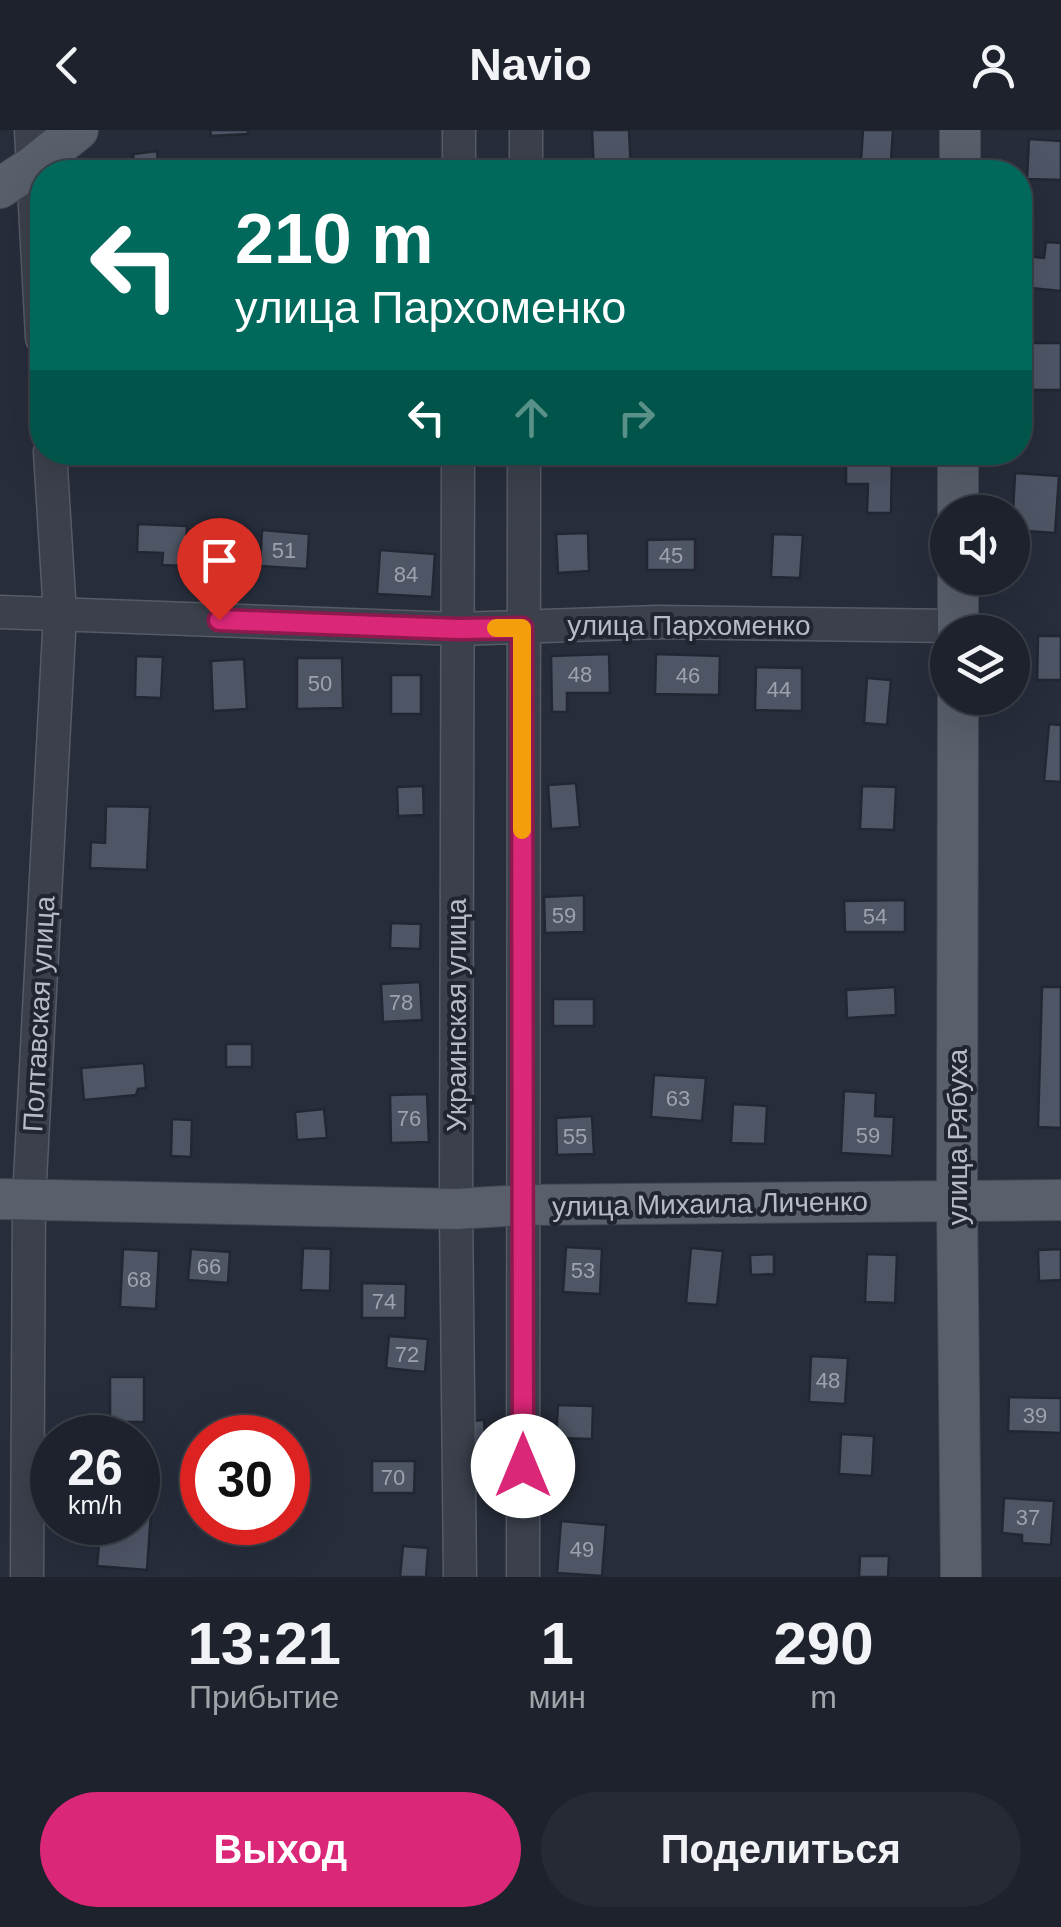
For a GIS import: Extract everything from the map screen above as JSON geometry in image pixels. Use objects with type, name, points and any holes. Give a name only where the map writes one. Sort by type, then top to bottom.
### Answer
[{"type":"main road","points":[[21,162],[78,130]]},
{"type":"main road","points":[[960,130],[960,160]]},
{"type":"main road","points":[[958,465],[958,495]]},
{"type":"main road","name":"улица Рябуха","points":[[958,715],[961,1577]]},
{"type":"main road","name":"улица Михаила Личенко","points":[[14,1200],[456,1209],[522,1205],[1061,1200]]},
{"type":"street","points":[[459,130],[459,160]]},
{"type":"street","points":[[526,130],[526,160]]},
{"type":"street","points":[[21,162],[30,237]]},
{"type":"street","name":"Полтавская улица","points":[[28,1577],[14,1200],[60,614],[51,465]]},
{"type":"street","name":"Украинская улица","points":[[458,465],[456,1209],[460,1577]]},
{"type":"street","points":[[523,1577],[524,465]]},
{"type":"street","name":"улица Пархоменко","points":[[0,612],[458,629],[658,622],[930,628]]},
{"type":"building","points":[[210,130],[248,130],[248,134],[211,136]]},
{"type":"building","points":[[592,130],[629,130],[630,160],[593,160]]},
{"type":"building","points":[[863,130],[893,130],[891,160],[861,160]]},
{"type":"building","points":[[1029,139],[1061,141],[1061,180],[1032,179],[1032,160],[1028,160]]},
{"type":"building","points":[[157,151],[158,160],[134,160],[133,154]]},
{"type":"building","points":[[1046,242],[1061,243],[1061,291],[1032,288],[1032,257],[1044,258]]},
{"type":"building","points":[[1032,343],[1061,343],[1061,390],[1032,390]]},
{"type":"building","points":[[846,465],[892,465],[891,513],[867,513],[868,484],[846,484]]},
{"type":"building","points":[[1015,473],[1059,476],[1055,533],[1030,531],[1030,495],[1014,495]]},
{"type":"building","points":[[138,524],[187,526],[185,566],[162,565],[163,553],[137,552]]},
{"type":"building","points":[[262,530],[309,534],[307,569],[260,566]]},
{"type":"building","points":[[588,533],[589,571],[558,573],[556,534]]},
{"type":"building","points":[[773,534],[803,535],[800,578],[771,577]]},
{"type":"building","points":[[695,539],[695,570],[647,570],[647,540]]},
{"type":"building","points":[[380,550],[435,554],[432,597],[377,594]]},
{"type":"building","points":[[1038,636],[1061,636],[1061,680],[1037,680]]},
{"type":"building","points":[[609,654],[610,693],[567,693],[567,712],[552,712],[551,656]]},
{"type":"building","points":[[656,654],[720,656],[719,695],[655,694]]},
{"type":"building","points":[[136,656],[163,657],[161,698],[135,697]]},
{"type":"building","points":[[297,658],[342,658],[343,708],[297,709]]},
{"type":"building","points":[[244,659],[247,709],[213,711],[211,661]]},
{"type":"building","points":[[756,667],[802,668],[802,711],[755,710]]},
{"type":"building","points":[[391,675],[421,675],[421,714],[391,714]]},
{"type":"building","points":[[867,678],[891,680],[887,725],[864,723]]},
{"type":"building","points":[[1049,724],[1061,725],[1061,782],[1044,781]]},
{"type":"building","points":[[576,783],[580,827],[551,829],[548,785]]},
{"type":"building","points":[[423,786],[424,815],[398,816],[397,787]]},
{"type":"building","points":[[862,786],[896,787],[894,830],[860,829]]},
{"type":"building","points":[[106,806],[150,807],[147,870],[90,868],[91,842],[105,843]]},
{"type":"building","points":[[584,895],[584,932],[545,933],[544,897]]},
{"type":"building","points":[[905,900],[905,932],[845,932],[844,901]]},
{"type":"building","points":[[391,923],[421,924],[420,949],[390,948]]},
{"type":"building","points":[[420,982],[422,1020],[383,1022],[381,984]]},
{"type":"building","points":[[895,987],[896,1015],[847,1018],[846,990]]},
{"type":"building","points":[[1042,987],[1061,987],[1061,1128],[1038,1127]]},
{"type":"building","points":[[553,999],[594,999],[594,1026],[553,1026]]},
{"type":"building","points":[[226,1044],[252,1044],[252,1067],[226,1067]]},
{"type":"building","points":[[144,1063],[146,1088],[138,1089],[136,1095],[84,1100],[81,1068]]},
{"type":"building","points":[[654,1075],[706,1078],[702,1121],[651,1117]]},
{"type":"building","points":[[844,1091],[876,1093],[875,1116],[894,1117],[892,1156],[841,1153]]},
{"type":"building","points":[[427,1094],[429,1142],[391,1143],[390,1095]]},
{"type":"building","points":[[733,1104],[767,1106],[765,1144],[731,1143]]},
{"type":"building","points":[[324,1109],[327,1138],[297,1140],[295,1112]]},
{"type":"building","points":[[592,1116],[594,1154],[557,1155],[556,1118]]},
{"type":"building","points":[[172,1119],[192,1120],[191,1157],[171,1156]]},
{"type":"building","points":[[566,1247],[602,1249],[600,1294],[563,1292]]},
{"type":"building","points":[[303,1248],[331,1249],[330,1291],[301,1290]]},
{"type":"building","points":[[691,1248],[723,1251],[717,1305],[686,1303]]},
{"type":"building","points":[[123,1249],[159,1251],[156,1309],[120,1307]]},
{"type":"building","points":[[191,1249],[230,1252],[228,1283],[188,1280]]},
{"type":"building","points":[[1061,1249],[1061,1280],[1039,1281],[1038,1250]]},
{"type":"building","points":[[774,1254],[774,1274],[751,1275],[750,1255]]},
{"type":"building","points":[[867,1254],[897,1255],[895,1303],[865,1302]]},
{"type":"building","points":[[362,1283],[406,1284],[405,1318],[362,1318]]},
{"type":"building","points":[[389,1336],[428,1339],[425,1372],[386,1368]]},
{"type":"building","points":[[811,1356],[848,1358],[845,1404],[809,1402]]},
{"type":"building","points":[[110,1377],[144,1377],[144,1415],[110,1415]]},
{"type":"building","points":[[1009,1397],[1061,1398],[1061,1433],[1008,1431]]},
{"type":"building","points":[[558,1405],[593,1406],[592,1439],[556,1438]]},
{"type":"building","points":[[484,1420],[486,1449],[473,1449],[471,1421]]},
{"type":"building","points":[[841,1434],[874,1436],[872,1476],[839,1474]]},
{"type":"building","points":[[372,1461],[415,1461],[414,1493],[372,1493]]},
{"type":"building","points":[[1004,1498],[1054,1501],[1051,1545],[1022,1543],[1022,1535],[1002,1533]]},
{"type":"building","points":[[561,1521],[606,1525],[602,1576],[557,1573]]},
{"type":"building","points":[[99,1545],[149,1545],[147,1570],[97,1566]]},
{"type":"building","points":[[403,1546],[428,1548],[426,1577],[400,1577]]},
{"type":"building","points":[[860,1556],[889,1556],[888,1577],[859,1577]]},
{"type":"slow traffic","points":[[496,628],[522,628],[522,830]]},
{"type":"route","points":[[219,620],[522,628],[523,1466]]}]
